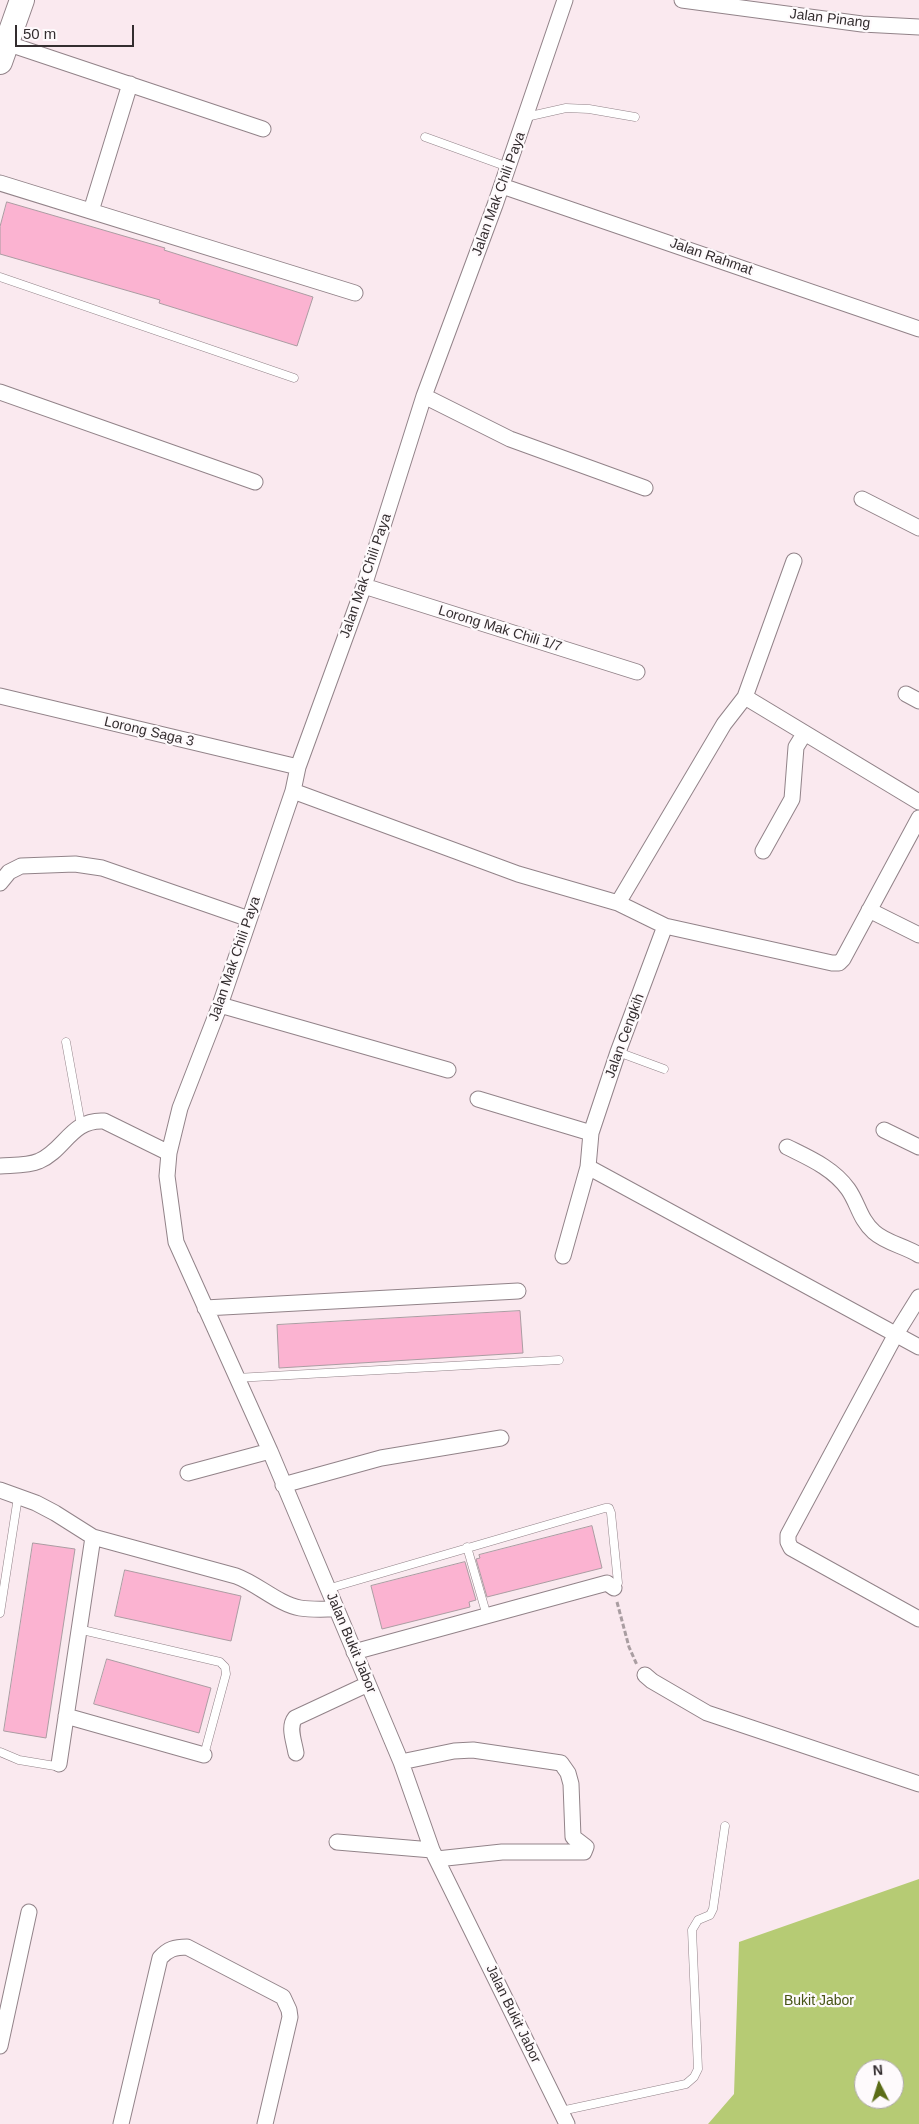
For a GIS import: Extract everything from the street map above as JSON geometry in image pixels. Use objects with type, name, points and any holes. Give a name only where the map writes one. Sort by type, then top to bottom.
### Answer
[{"type":"main road","points":[[3,52],[22,0]]},
{"type":"street","name":"Jalan Mak Chili Paya","points":[[169,1152],[180,1108],[220,1005],[293,791],[298,767],[364,586],[424,396],[502,186],[565,0]]},
{"type":"street","name":"Jalan Pinang","points":[[682,0],[862,24],[919,27]]},
{"type":"street","points":[[3,52],[130,84],[263,129]]},
{"type":"street","points":[[91,211],[130,84]]},
{"type":"street","points":[[0,183],[355,293]]},
{"type":"street","name":"Jalan Rahmat","points":[[502,186],[919,329]]},
{"type":"street","points":[[0,392],[255,482]]},
{"type":"street","points":[[424,396],[510,439],[645,488]]},
{"type":"street","points":[[862,499],[919,528]]},
{"type":"street","points":[[618,903],[724,724],[745,697],[794,561]]},
{"type":"street","name":"Lorong Mak Chili 1/7","points":[[364,586],[637,672]]},
{"type":"street","name":"Lorong Saga 3","points":[[0,696],[298,767]]},
{"type":"street","points":[[745,697],[919,802]]},
{"type":"street","points":[[763,851],[792,799],[796,748],[804,734]]},
{"type":"street","points":[[293,791],[518,874],[618,903],[665,926],[832,963],[839,963],[843,959],[919,818]]},
{"type":"street","points":[[0,883],[9,872],[21,866],[75,864],[102,868],[249,919]]},
{"type":"street","points":[[869,910],[919,935]]},
{"type":"street","name":"Jalan Cengkih","points":[[563,1256],[588,1167],[591,1133],[618,1052],[665,926]]},
{"type":"street","points":[[220,1005],[448,1070]]},
{"type":"street","points":[[478,1098],[591,1133]]},
{"type":"street","points":[[0,1166],[38,1162],[81,1125],[94,1120],[104,1121],[169,1152]]},
{"type":"street","points":[[884,1130],[919,1147]]},
{"type":"street","points":[[787,1147],[824,1166],[838,1178],[848,1189],[865,1223],[879,1237],[919,1255]]},
{"type":"street","name":"Jalan Bukit Jabor","points":[[169,1152],[167,1176],[176,1242],[270,1451],[402,1762],[435,1855],[564,2118]]},
{"type":"street","points":[[588,1167],[919,1347]]},
{"type":"street","points":[[205,1308],[518,1291]]},
{"type":"street","points":[[919,1297],[896,1334],[788,1535],[788,1542],[791,1548],[919,1619]]},
{"type":"street","points":[[283,1485],[382,1458],[501,1438]]},
{"type":"street","points":[[188,1473],[270,1451]]},
{"type":"street","points":[[0,1490],[55,1513],[93,1537],[242,1578],[282,1601],[301,1608],[336,1609]]},
{"type":"street","points":[[59,1764],[93,1537]]},
{"type":"street","points":[[354,1652],[607,1583],[614,1588]]},
{"type":"street","points":[[645,1675],[707,1713],[919,1784]]},
{"type":"street","points":[[296,1753],[291,1728],[295,1718],[368,1684]]},
{"type":"street","points":[[66,1716],[204,1755]]},
{"type":"street","points":[[337,1842],[435,1855],[502,1852],[584,1852],[586,1847],[573,1837],[571,1784],[568,1773],[561,1763],[473,1750],[454,1751],[402,1762]]},
{"type":"street","points":[[0,2046],[29,1912]]},
{"type":"street","points":[[121,2124],[160,1958],[167,1951],[187,1946],[283,1997],[286,2003],[290,2017],[265,2124]]},
{"type":"lane","points":[[526,117],[566,108],[589,109],[635,117]]},
{"type":"lane","points":[[425,137],[508,167]]},
{"type":"lane","points":[[0,277],[294,378]]},
{"type":"lane","points":[[66,1042],[81,1125]]},
{"type":"lane","points":[[618,1052],[664,1069]]},
{"type":"lane","points":[[236,1378],[559,1360]]},
{"type":"lane","points":[[0,1612],[18,1496]]},
{"type":"lane","points":[[328,1589],[467,1547],[609,1508],[618,1583],[614,1588]]},
{"type":"lane","points":[[467,1547],[487,1616]]},
{"type":"lane","points":[[78,1629],[220,1662],[225,1667],[226,1674],[204,1755]]},
{"type":"lane","points":[[0,1752],[19,1760],[55,1766],[59,1764]]},
{"type":"lane","points":[[564,2118],[686,2084],[694,2078],[698,2069],[692,1930],[698,1920],[710,1915],[713,1909],[725,1826]]},
{"type":"path","points":[[614,1588],[631,1653],[645,1675]]},
{"type":"green space","name":"Bukit Jabor","points":[[919,1879],[919,2124],[708,2124],[734,2094],[739,1942]]},
{"type":"building","points":[[7,202],[165,248],[164,250],[313,297],[297,346],[159,303],[160,300],[0,254],[0,227]]},
{"type":"building","points":[[520,1311],[523,1353],[279,1368],[277,1325]]},
{"type":"building","points":[[592,1526],[602,1568],[487,1597],[476,1559],[480,1558],[479,1555]]},
{"type":"building","points":[[33,1543],[75,1549],[46,1738],[4,1731]]},
{"type":"building","points":[[465,1562],[476,1600],[469,1602],[470,1607],[382,1629],[371,1586]]},
{"type":"building","points":[[125,1570],[241,1596],[231,1641],[115,1616]]},
{"type":"building","points":[[107,1659],[211,1688],[199,1733],[94,1704]]}]
